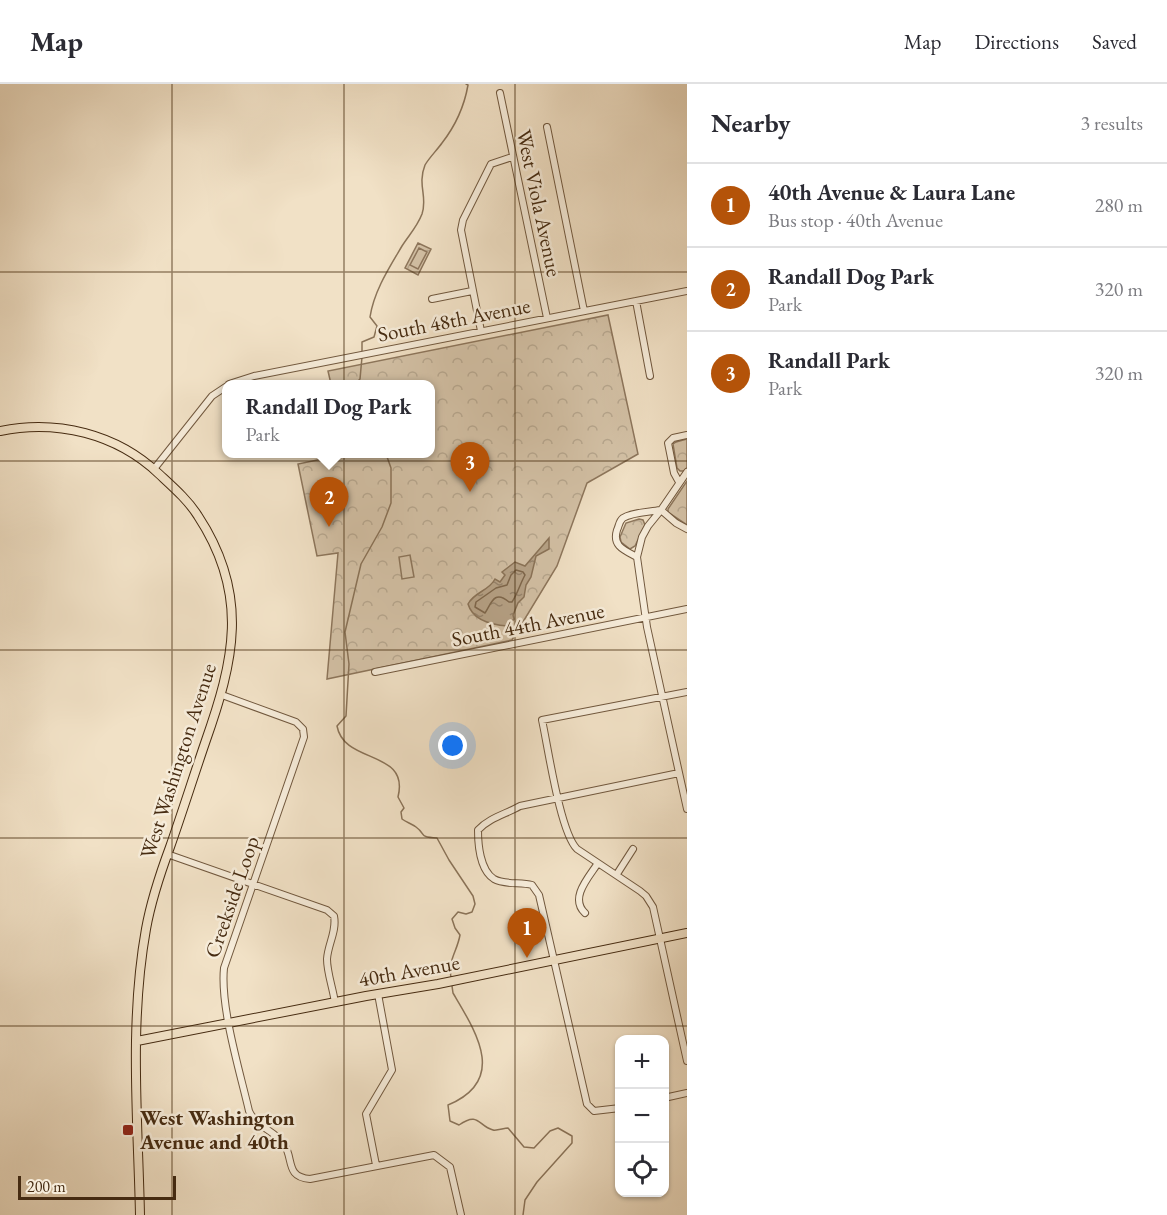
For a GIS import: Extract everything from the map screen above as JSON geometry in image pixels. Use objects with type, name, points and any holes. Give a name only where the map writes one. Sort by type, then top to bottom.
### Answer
[{"type":"main road","name":"West Washington Avenue","points":[[0,431],[28,427],[65,428],[102,438],[133,453],[183,497],[197,514],[217,549],[224,567],[232,614],[231,653],[222,695],[167,854],[146,927],[138,977],[137,1095],[140,1215]]},
{"type":"main road","name":"40th Avenue","points":[[137,1041],[455,981],[687,933]]},
{"type":"street","name":"West Viola Avenue","points":[[500,93],[547,318]]},
{"type":"street","points":[[547,127],[584,311]]},
{"type":"street","points":[[481,331],[461,234],[463,220],[491,164],[512,158]]},
{"type":"street","points":[[432,299],[472,291]]},
{"type":"street","name":"South 48th Avenue","points":[[242,380],[352,356],[687,291]]},
{"type":"street","points":[[636,301],[650,376]]},
{"type":"street","name":"South 48th Avenue","points":[[153,469],[212,396],[222,389]]},
{"type":"street","points":[[679,482],[674,473],[668,443],[673,438],[687,435]]},
{"type":"street","points":[[687,472],[642,537],[637,557],[647,627],[687,809]]},
{"type":"street","points":[[661,510],[687,529]]},
{"type":"street","points":[[637,557],[618,546],[616,542],[615,537],[620,521],[626,517],[661,510]]},
{"type":"street","name":"South 44th Avenue","points":[[375,672],[687,609]]},
{"type":"street","points":[[687,692],[542,720],[558,798],[571,844],[617,874],[650,900],[661,938],[687,1061]]},
{"type":"street","name":"Creekside Loop","points":[[222,695],[296,722],[303,729],[304,736],[224,969],[223,978],[229,1024],[252,1119],[285,1145],[292,1170],[303,1179],[434,1155],[450,1167],[461,1215]]},
{"type":"street","points":[[615,1109],[594,1112],[587,1104],[539,895],[532,885],[494,879],[487,872],[478,846],[478,830],[486,821],[503,816],[520,806],[679,773]]},
{"type":"street","points":[[617,874],[633,849]]},
{"type":"street","points":[[167,854],[327,910],[334,916],[335,927],[328,946],[327,963],[335,1003]]},
{"type":"street","points":[[585,913],[580,908],[578,899],[582,888],[598,863]]},
{"type":"street","points":[[376,1165],[366,1114],[392,1070],[378,994]]},
{"type":"street","points":[[669,1097],[687,1094]]},
{"type":"green space","points":[[418,243],[431,249],[418,275],[405,268]]},
{"type":"green space","points":[[419,248],[427,252],[418,269],[410,265]]},
{"type":"green space","points":[[608,315],[638,454],[587,483],[557,566],[512,640],[327,679],[338,553],[317,556],[298,464],[327,458],[435,458],[435,380],[330,380],[328,371]]},
{"type":"green space","points":[[687,439],[687,467],[685,471],[680,471],[677,468],[673,444]]},
{"type":"green space","points":[[687,481],[687,525],[668,512],[668,509]]},
{"type":"green space","points":[[643,520],[645,525],[635,546],[630,549],[621,542],[620,537],[626,523]]},
{"type":"green space","points":[[410,555],[414,577],[402,579],[399,557]]},
{"type":"water","points":[[549,538],[549,549],[536,556],[524,597],[518,603],[513,615],[514,619],[508,626],[490,623],[474,614],[468,604],[471,600],[495,579],[500,582],[505,575],[502,572],[515,562],[525,566]]},
{"type":"waterway","points":[[362,353],[362,342],[374,337],[377,326],[370,317],[378,289],[422,214],[424,208],[422,179],[425,165],[455,123],[462,109],[468,85],[466,84]]},
{"type":"waterway","points":[[359,380],[362,357]]},
{"type":"waterway","points":[[387,458],[391,468],[391,503],[382,527],[361,564],[345,632],[349,664],[346,716],[337,726],[342,738],[351,747],[386,764],[395,771],[399,782],[398,797],[404,808],[401,812],[402,819],[416,827],[425,836],[437,838],[473,896],[475,904],[472,912],[466,914],[458,912],[452,919],[460,935],[452,961],[451,978]]},
{"type":"waterway","points":[[452,986],[453,993],[477,1039],[482,1054],[482,1069],[477,1082],[466,1095],[448,1105],[450,1121],[459,1125],[475,1119],[493,1130],[508,1128],[524,1147],[534,1148],[550,1131],[558,1128],[572,1136],[572,1143],[537,1182],[525,1200],[523,1215]]},
{"type":"place","name":"Randall Park","points":[[470,492]]},
{"type":"place","name":"Randall Dog Park","points":[[329,527]]},
{"type":"place","name":"40th Avenue & Laura Lane","points":[[527,958]]},
{"type":"place","name":"West Washington Avenue and 40th","points":[[128,1130]]}]
